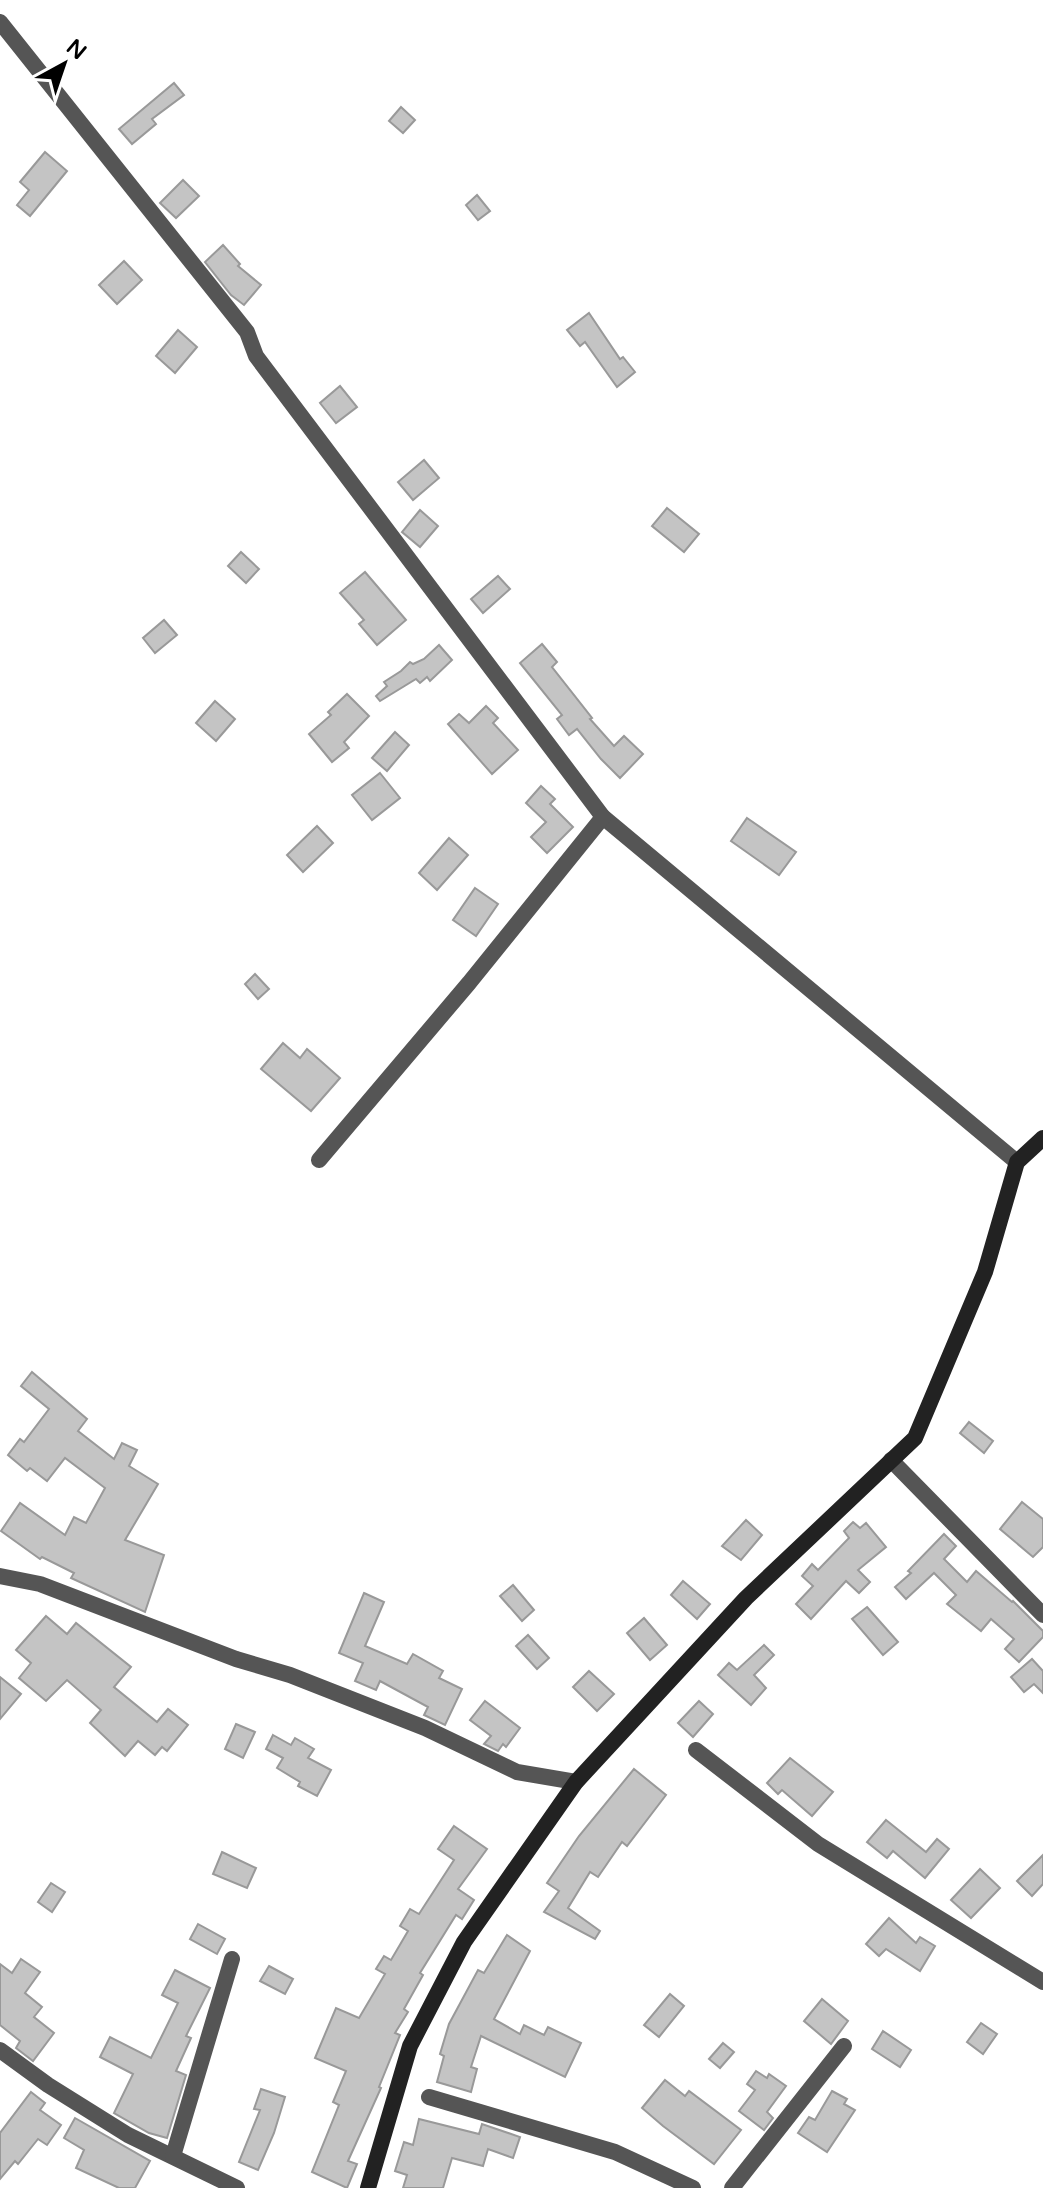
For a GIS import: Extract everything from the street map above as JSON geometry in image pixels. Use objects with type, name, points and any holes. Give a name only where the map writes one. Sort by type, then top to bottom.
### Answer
[{"type":"street","points":[[0,22],[247,332],[256,356],[603,817],[1017,1162]]},
{"type":"street","points":[[319,1160],[469,983],[603,817]]},
{"type":"street","points":[[368,2188],[410,2046],[457,1955],[576,1782],[746,1598],[915,1438],[979,1286],[1017,1162],[1043,1138]]},
{"type":"street","points":[[891,1460],[1043,1615]]},
{"type":"street","points":[[0,1576],[40,1584],[236,1659],[290,1675],[425,1728],[517,1772],[576,1782]]},
{"type":"street","points":[[696,1750],[818,1844],[1043,1982]]},
{"type":"street","points":[[173,2156],[232,1959]]},
{"type":"street","points":[[732,2188],[844,2046]]},
{"type":"street","points":[[0,2050],[48,2085],[128,2135],[237,2188]]},
{"type":"street","points":[[429,2097],[615,2152],[693,2188]]},
{"type":"building","points":[[174,83],[184,95],[152,119],[156,124],[132,144],[119,129]]},
{"type":"building","points":[[401,107],[415,120],[403,133],[389,121]]},
{"type":"building","points":[[45,152],[67,171],[30,216],[17,205],[29,190],[20,182]]},
{"type":"building","points":[[183,180],[199,196],[176,218],[160,203]]},
{"type":"building","points":[[477,195],[490,211],[478,220],[466,205]]},
{"type":"building","points":[[223,245],[240,264],[238,266],[261,285],[244,305],[231,295],[205,262]]},
{"type":"building","points":[[124,261],[142,280],[117,304],[99,285]]},
{"type":"building","points":[[589,313],[620,359],[623,357],[635,372],[617,387],[585,342],[580,346],[567,330]]},
{"type":"building","points":[[178,330],[197,347],[175,373],[156,356]]},
{"type":"building","points":[[340,386],[357,407],[336,423],[320,403]]},
{"type":"building","points":[[424,460],[439,478],[413,500],[398,482]]},
{"type":"building","points":[[667,508],[699,534],[684,552],[652,526]]},
{"type":"building","points":[[420,510],[438,526],[420,547],[402,532]]},
{"type":"building","points":[[241,552],[259,569],[246,583],[228,566]]},
{"type":"building","points":[[365,572],[406,620],[377,645],[359,624],[364,620],[340,593]]},
{"type":"building","points":[[498,576],[510,589],[483,613],[471,599]]},
{"type":"building","points":[[164,620],[177,635],[155,653],[143,638]]},
{"type":"building","points":[[542,644],[557,662],[552,667],[614,746],[624,736],[643,754],[620,778],[577,729],[569,735],[557,719],[562,715],[520,663]]},
{"type":"building","points":[[439,645],[452,660],[430,681],[427,677],[420,683],[416,679],[380,701],[376,696],[387,686],[384,682],[410,662],[413,664],[424,659]]},
{"type":"building","points":[[347,694],[369,716],[344,742],[349,748],[332,762],[309,734],[331,715],[328,712]]},
{"type":"building","points":[[215,701],[235,719],[216,741],[196,723]]},
{"type":"building","points":[[486,706],[498,718],[493,723],[518,750],[492,774],[448,724],[459,714],[469,723]]},
{"type":"building","points":[[395,732],[409,745],[387,771],[372,758]]},
{"type":"building","points":[[380,773],[400,798],[372,820],[352,795]]},
{"type":"building","points":[[541,786],[555,799],[550,804],[573,827],[547,853],[531,837],[546,822],[526,803]]},
{"type":"building","points":[[747,818],[796,852],[779,875],[731,841]]},
{"type":"building","points":[[317,826],[333,843],[303,872],[287,855]]},
{"type":"building","points":[[449,838],[468,855],[437,890],[419,873]]},
{"type":"building","points":[[475,888],[498,904],[476,936],[453,920]]},
{"type":"building","points":[[255,974],[269,989],[258,999],[245,984]]},
{"type":"building","points":[[283,1043],[300,1058],[307,1049],[340,1078],[311,1111],[261,1069]]},
{"type":"building","points":[[32,1372],[87,1419],[78,1431],[114,1459],[122,1443],[137,1450],[129,1466],[158,1484],[125,1540],[164,1555],[145,1612],[71,1578],[74,1573],[42,1557],[40,1559],[1,1531],[20,1503],[65,1535],[74,1517],[86,1523],[105,1488],[65,1458],[47,1481],[30,1468],[27,1471],[8,1455],[20,1439],[24,1442],[49,1409],[21,1386]]},
{"type":"building","points":[[969,1422],[993,1441],[984,1453],[960,1433]]},
{"type":"building","points":[[1022,1502],[1043,1519],[1043,1547],[1033,1557],[1000,1529]]},
{"type":"building","points":[[746,1520],[762,1535],[741,1560],[722,1546]]},
{"type":"building","points":[[853,1522],[860,1528],[866,1523],[886,1547],[858,1570],[870,1582],[859,1593],[846,1581],[811,1619],[796,1604],[813,1586],[802,1576],[812,1564],[818,1570],[849,1538],[844,1531]]},
{"type":"building","points":[[944,1534],[956,1546],[944,1559],[967,1582],[976,1571],[1043,1631],[1043,1637],[1019,1662],[1005,1649],[1014,1639],[991,1619],[981,1631],[947,1604],[956,1595],[934,1573],[906,1599],[895,1587]]},
{"type":"building","points":[[683,1581],[710,1604],[697,1619],[671,1595]]},
{"type":"building","points":[[513,1585],[534,1610],[522,1621],[500,1596]]},
{"type":"building","points":[[364,1593],[384,1602],[365,1646],[407,1664],[413,1654],[443,1671],[439,1678],[462,1689],[445,1725],[424,1715],[428,1707],[380,1681],[376,1690],[355,1681],[363,1663],[339,1653]]},
{"type":"building","points":[[867,1607],[898,1642],[883,1655],[852,1619]]},
{"type":"building","points":[[46,1616],[67,1634],[76,1623],[131,1667],[114,1687],[157,1722],[168,1709],[188,1725],[167,1751],[162,1747],[155,1755],[138,1741],[125,1756],[90,1723],[101,1710],[67,1680],[46,1701],[19,1678],[31,1663],[16,1650]]},
{"type":"building","points":[[644,1618],[667,1645],[650,1660],[627,1633]]},
{"type":"building","points":[[528,1635],[549,1658],[537,1669],[516,1646]]},
{"type":"building","points":[[764,1645],[774,1655],[754,1675],[766,1688],[751,1705],[718,1675],[729,1663],[737,1670]]},
{"type":"building","points":[[1032,1659],[1043,1671],[1043,1693],[1034,1684],[1024,1692],[1011,1677]]},
{"type":"building","points":[[589,1671],[614,1694],[597,1711],[573,1687]]},
{"type":"building","points":[[0,1677],[21,1694],[0,1719]]},
{"type":"building","points":[[485,1701],[520,1728],[506,1747],[503,1744],[498,1751],[484,1744],[491,1736],[470,1720]]},
{"type":"building","points":[[699,1701],[713,1714],[693,1737],[678,1723]]},
{"type":"building","points":[[236,1724],[255,1732],[243,1758],[225,1749]]},
{"type":"building","points":[[273,1735],[291,1745],[295,1738],[314,1749],[308,1758],[331,1770],[317,1796],[298,1786],[300,1782],[277,1768],[283,1758],[266,1749]]},
{"type":"building","points":[[790,1758],[833,1792],[812,1816],[782,1790],[778,1794],[767,1783]]},
{"type":"building","points":[[634,1769],[666,1795],[627,1846],[622,1842],[598,1877],[590,1872],[568,1908],[600,1931],[595,1939],[544,1912],[559,1891],[547,1883],[579,1836]]},
{"type":"building","points":[[886,1820],[926,1852],[937,1839],[949,1849],[925,1878],[893,1851],[887,1858],[867,1842]]},
{"type":"building","points":[[454,1826],[487,1849],[458,1889],[474,1900],[462,1919],[456,1915],[420,1973],[423,1975],[404,2009],[408,2012],[395,2033],[400,2035],[381,2088],[348,2161],[357,2164],[347,2188],[312,2172],[339,2105],[333,2102],[346,2071],[315,2058],[336,2008],[359,2018],[385,1974],[376,1969],[384,1956],[391,1960],[408,1931],[400,1926],[410,1909],[419,1914],[454,1860],[438,1849]]},
{"type":"building","points":[[222,1852],[256,1868],[247,1888],[213,1874]]},
{"type":"building","points":[[1043,1855],[1043,1884],[1032,1896],[1017,1881]]},
{"type":"building","points":[[980,1869],[1000,1888],[971,1918],[951,1900]]},
{"type":"building","points":[[51,1883],[65,1892],[52,1912],[38,1902]]},
{"type":"building","points":[[889,1918],[916,1943],[920,1937],[935,1946],[920,1971],[886,1949],[879,1956],[866,1944]]},
{"type":"building","points":[[198,1924],[225,1939],[217,1954],[190,1939]]},
{"type":"building","points":[[507,1935],[530,1951],[494,2019],[520,2034],[524,2025],[544,2035],[548,2027],[581,2043],[565,2077],[481,2036],[471,2067],[477,2069],[471,2092],[437,2082],[444,2056],[440,2054],[449,2024],[478,1970],[484,1973]]},
{"type":"building","points":[[21,1959],[40,1972],[25,1993],[42,2007],[34,2017],[54,2033],[33,2061],[16,2048],[20,2041],[0,2025],[0,1964],[12,1973]]},
{"type":"building","points":[[269,1966],[293,1979],[285,1994],[260,1981]]},
{"type":"building","points":[[175,1970],[210,1988],[186,2036],[191,2038],[176,2071],[186,2075],[167,2138],[149,2133],[114,2113],[133,2074],[100,2057],[110,2037],[151,2058],[178,2003],[162,1995]]},
{"type":"building","points":[[670,1994],[684,2006],[659,2037],[644,2025]]},
{"type":"building","points":[[822,1999],[848,2021],[831,2044],[804,2021]]},
{"type":"building","points":[[981,2023],[997,2034],[983,2054],[967,2042]]},
{"type":"building","points":[[883,2031],[911,2050],[900,2067],[872,2049]]},
{"type":"building","points":[[723,2043],[734,2052],[720,2068],[709,2059]]},
{"type":"building","points":[[756,2071],[767,2078],[769,2074],[786,2086],[767,2112],[773,2118],[764,2130],[739,2111],[755,2090],[747,2084]]},
{"type":"building","points":[[665,2080],[685,2096],[689,2091],[741,2130],[714,2164],[642,2108]]},
{"type":"building","points":[[261,2089],[285,2097],[258,2170],[239,2162],[260,2110],[254,2109]]},
{"type":"building","points":[[832,2091],[847,2099],[844,2104],[855,2110],[827,2152],[798,2133],[809,2117],[815,2120]]},
{"type":"building","points":[[31,2092],[45,2103],[40,2110],[61,2125],[47,2145],[38,2139],[18,2164],[15,2161],[0,2179],[0,2133]]},
{"type":"building","points":[[75,2118],[150,2161],[135,2188],[119,2188],[76,2168],[84,2150],[64,2138]]},
{"type":"building","points":[[419,2119],[479,2134],[482,2124],[520,2137],[513,2158],[488,2149],[483,2166],[452,2158],[443,2188],[403,2188],[407,2175],[395,2171],[404,2142],[413,2145]]}]
